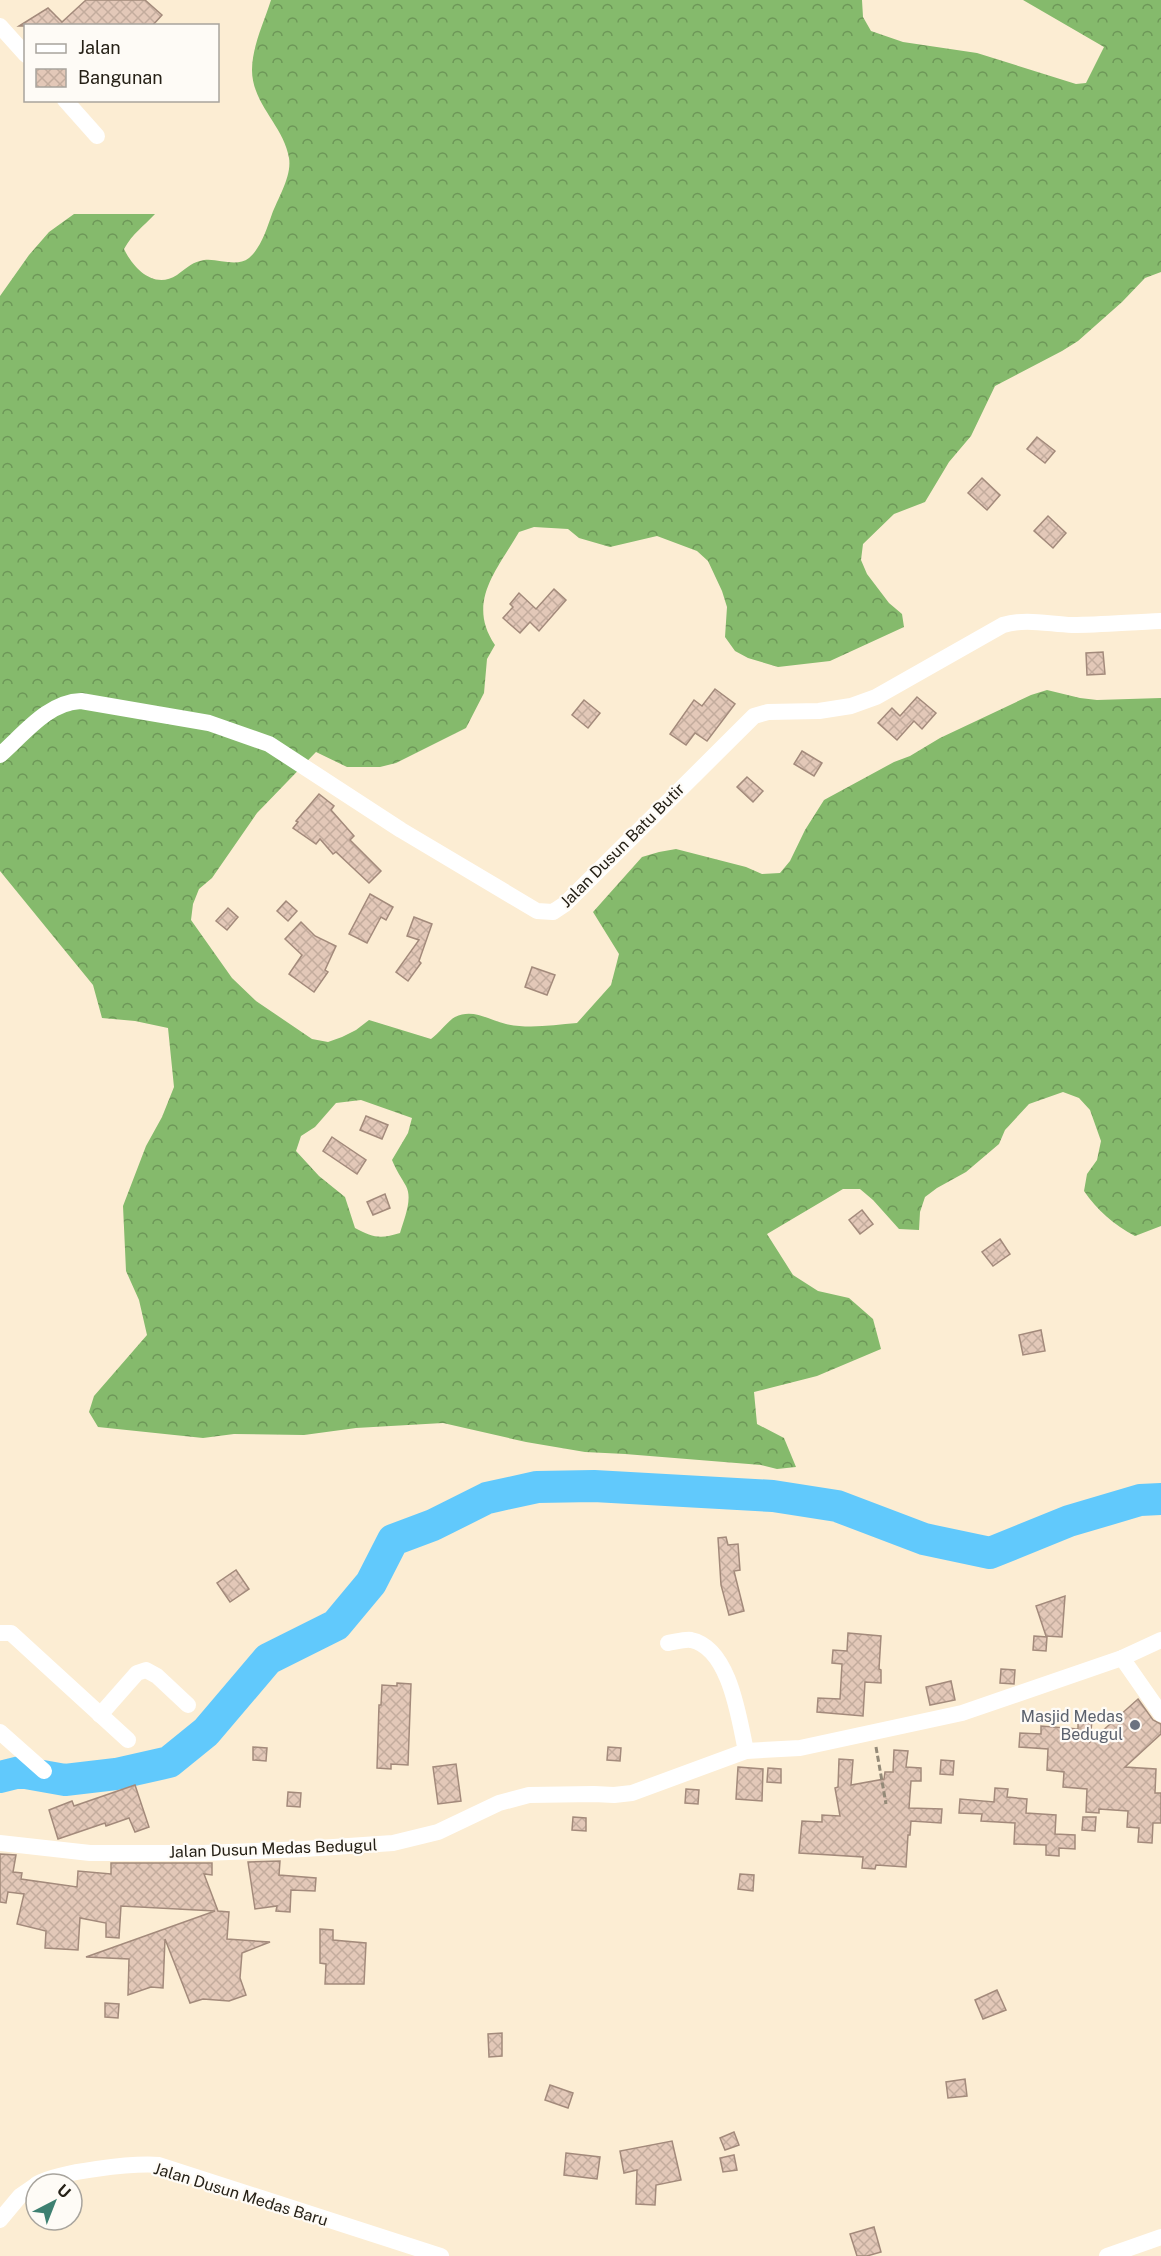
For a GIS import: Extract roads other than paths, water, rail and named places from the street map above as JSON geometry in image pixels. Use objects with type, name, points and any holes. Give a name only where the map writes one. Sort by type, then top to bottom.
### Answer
[{"type":"street","points":[[0,26],[24,53]]},
{"type":"street","points":[[67,102],[97,136]]},
{"type":"street","name":"Jalan Dusun Batu Butir","points":[[0,755],[53,708],[72,702],[81,701],[208,723],[269,744],[482,880],[537,911],[553,912],[565,904],[754,716],[768,712],[819,711],[852,706],[876,697],[1012,622],[1073,625],[1161,621]]},
{"type":"street","points":[[0,1633],[11,1633],[128,1740]]},
{"type":"street","points":[[668,1642],[690,1640],[707,1647],[717,1659],[731,1689],[746,1751]]},
{"type":"street","name":"Jalan Dusun Medas Bedugul","points":[[0,1843],[90,1853],[135,1853],[253,1852],[393,1843],[438,1832],[498,1803],[529,1795],[632,1793],[746,1751],[800,1748],[962,1713],[1122,1658],[1161,1641]]},
{"type":"street","points":[[1122,1658],[1161,1714]]},
{"type":"street","points":[[100,1715],[137,1673],[146,1670],[157,1676],[188,1705]]},
{"type":"street","points":[[0,1732],[44,1771]]},
{"type":"street","name":"Jalan Dusun Medas Baru","points":[[83,2172],[159,2165],[441,2256]]},
{"type":"street","name":"Jalan Dusun Medas Baru","points":[[0,2220],[24,2193]]},
{"type":"street","points":[[1107,2256],[1161,2237]]},
{"type":"waterway","points":[[0,1777],[20,1772],[65,1780],[116,1774],[169,1762],[206,1732],[268,1659],[336,1625],[371,1583],[393,1540],[433,1525],[487,1498],[537,1487],[594,1486],[773,1496],[837,1506],[924,1539],[990,1553],[1069,1521],[1140,1500],[1161,1499]]},
{"type":"place","name":"Masjid Medas Bedugul","points":[[1135,1725]]}]
